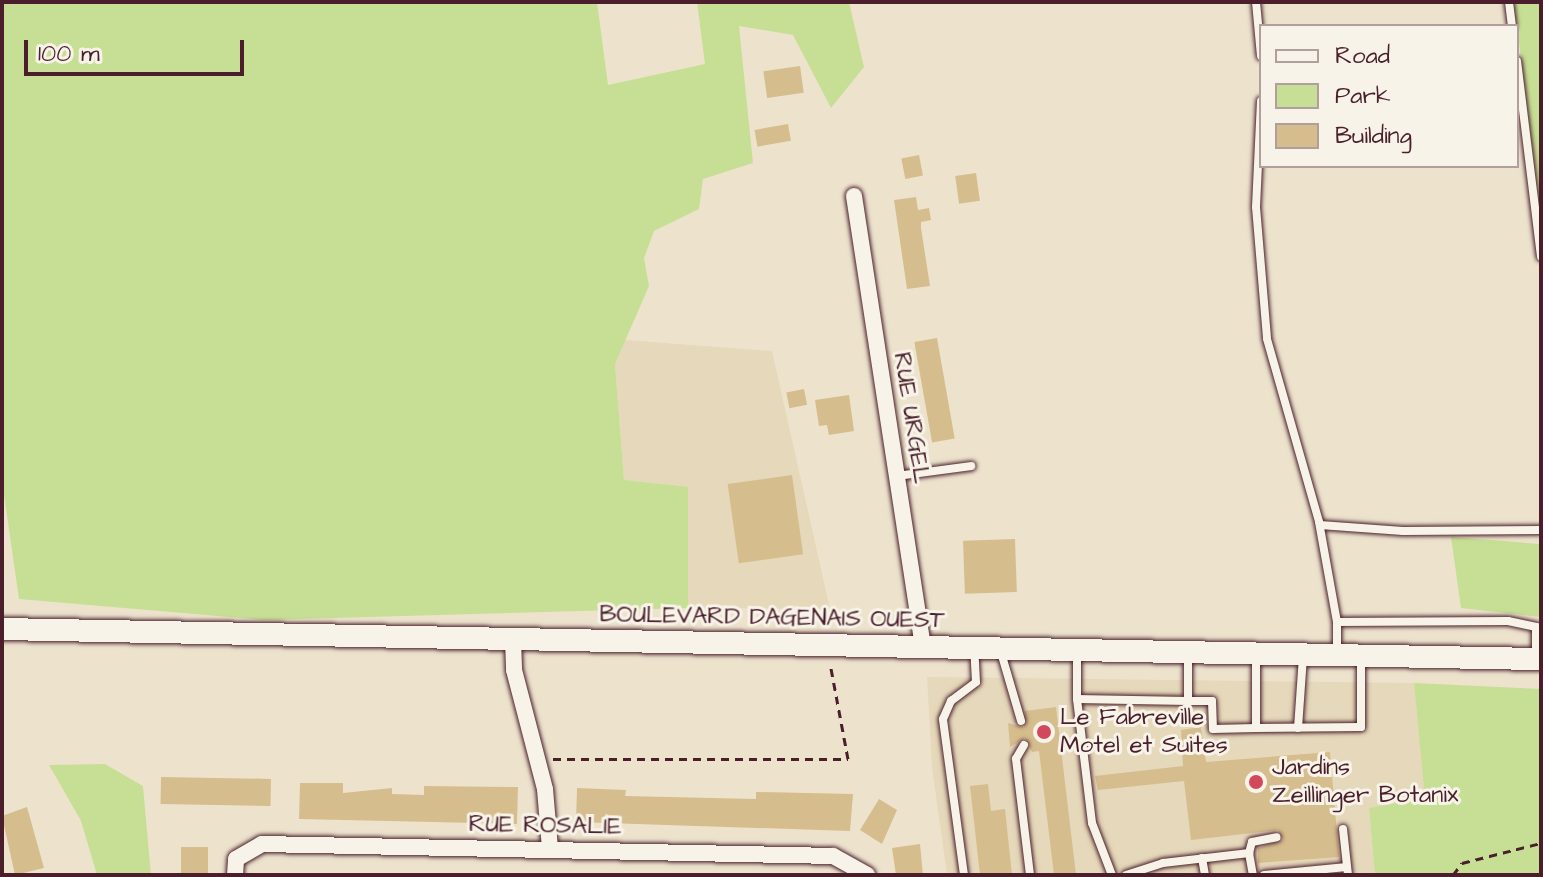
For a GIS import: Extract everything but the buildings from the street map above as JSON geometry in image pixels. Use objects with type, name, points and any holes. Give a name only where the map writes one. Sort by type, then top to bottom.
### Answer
[{"type":"main road","name":"BOULEVARD DAGENAIS OUEST","points":[[2,629],[1337,655],[1539,650]]},
{"type":"street","name":"RUE URGEL","points":[[854,196],[923,648]]},
{"type":"street","points":[[513,639],[514,670],[550,814],[550,849]]},
{"type":"street","name":"RUE ROSALIE","points":[[235,875],[236,859],[262,844],[833,856],[867,875]]},
{"type":"lane","points":[[1256,2],[1259,34]]},
{"type":"lane","points":[[1509,2],[1512,24]]},
{"type":"lane","points":[[1519,77],[1541,257]]},
{"type":"lane","points":[[1259,143],[1256,207],[1267,339],[1320,525],[1337,622],[1337,655]]},
{"type":"lane","points":[[896,476],[971,466]]},
{"type":"lane","points":[[1320,525],[1403,531],[1541,530]]},
{"type":"lane","points":[[1337,622],[1515,621],[1536,627],[1539,650]]},
{"type":"lane","points":[[964,875],[943,719],[951,701],[976,682],[974,648]]},
{"type":"lane","points":[[1000,648],[1021,721]]},
{"type":"lane","points":[[1077,649],[1077,699],[1092,823],[1112,875]]},
{"type":"lane","points":[[1188,652],[1188,701]]},
{"type":"lane","points":[[1256,653],[1256,728]]},
{"type":"lane","points":[[1298,728],[1304,654]]},
{"type":"lane","points":[[1077,699],[1212,701],[1213,729],[1361,727],[1361,655]]},
{"type":"lane","points":[[1024,745],[1016,759],[1030,875]]},
{"type":"lane","points":[[1264,875],[1347,871],[1343,829]]},
{"type":"lane","points":[[1253,875],[1249,853],[1252,842],[1277,837]]},
{"type":"lane","points":[[1126,875],[1146,874],[1163,863],[1249,853]]},
{"type":"lane","points":[[1202,858],[1205,875]]},
{"type":"path","points":[[538,759],[848,759],[828,645]]},
{"type":"path","points":[[1453,875],[1462,863],[1541,843]]},
{"type":"shaded area","points":[[625,340],[772,351],[830,609],[688,608],[688,488],[624,480],[615,364]]},
{"type":"shaded area","points":[[927,677],[1414,683],[1426,798],[1369,809],[1375,875],[947,875],[932,767]]},
{"type":"green space","points":[[2,2],[597,2],[608,85],[705,64],[697,2],[849,2],[864,67],[831,108],[793,35],[739,26],[753,163],[703,179],[699,209],[654,231],[644,258],[649,286],[615,364],[624,480],[688,487],[688,608],[264,620],[19,599],[2,481]]},
{"type":"green space","points":[[1511,2],[1541,2],[1541,224],[1519,24]]},
{"type":"green space","points":[[1451,537],[1541,544],[1541,617],[1461,608]]},
{"type":"green space","points":[[1414,683],[1541,689],[1541,875],[1375,875],[1369,808],[1425,798]]},
{"type":"green space","points":[[105,764],[143,786],[151,875],[97,875],[81,821],[49,765]]},
{"type":"place","name":"Le Fabreville Motel et Suites","points":[[1044,732]]},
{"type":"place","name":"Jardins Zeillinger Botanix","points":[[1256,782]]}]
